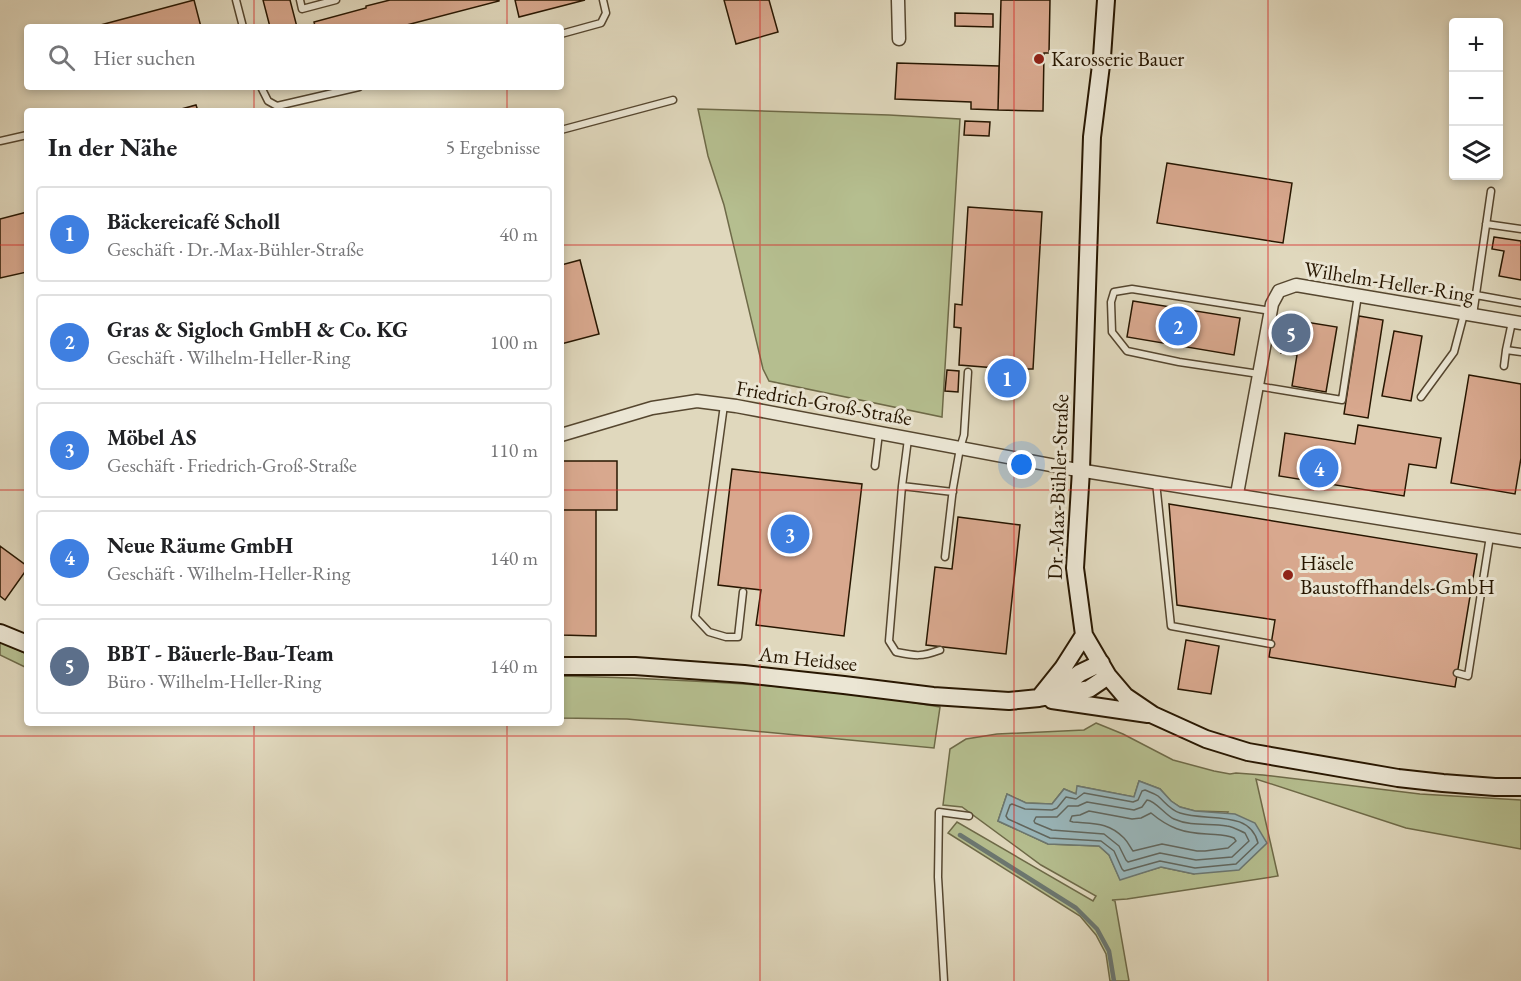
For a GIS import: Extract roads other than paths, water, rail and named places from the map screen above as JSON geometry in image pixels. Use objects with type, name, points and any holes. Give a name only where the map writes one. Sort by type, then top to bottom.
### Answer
[{"type":"main road","name":"Dr.-Max-Bühler-Straße","points":[[1106,0],[1102,57],[1092,137],[1081,470],[1075,568],[1084,635],[1105,670],[1125,696],[1153,715],[1206,739],[1248,752],[1398,778],[1521,787]]},
{"type":"main road","points":[[0,633],[24,643]]},
{"type":"main road","points":[[1084,635],[1044,697],[1153,715]]},
{"type":"main road","name":"Am Heidsee","points":[[564,666],[636,666],[744,674],[933,696],[1009,701],[1089,688],[1105,670]]},
{"type":"street","points":[[898,0],[899,39]]},
{"type":"street","name":"Wilhelm-Heller-Ring","points":[[1237,494],[1272,304],[1280,291],[1296,285],[1516,322]]},
{"type":"street","name":"Friedrich-Groß-Straße","points":[[564,434],[652,408],[697,401],[724,404],[1081,470]]},
{"type":"street","points":[[1081,470],[1521,541]]},
{"type":"lane","points":[[236,0],[242,24]]},
{"type":"lane","points":[[300,0],[302,9],[336,0]]},
{"type":"lane","points":[[564,33],[601,23],[606,13],[603,0]]},
{"type":"lane","points":[[262,90],[268,101],[277,106],[346,90]]},
{"type":"lane","points":[[564,129],[673,100]]},
{"type":"lane","points":[[0,141],[24,136]]},
{"type":"lane","points":[[1421,397],[1454,352],[1476,295],[1491,191]]},
{"type":"lane","points":[[1486,224],[1521,229]]},
{"type":"lane","points":[[1271,311],[1132,289],[1114,292],[1111,302],[1112,332],[1127,351],[1342,400],[1358,295]]},
{"type":"lane","points":[[1476,295],[1521,303]]},
{"type":"lane","points":[[1504,366],[1506,350],[1516,322]]},
{"type":"lane","points":[[1506,350],[1521,352]]},
{"type":"lane","points":[[945,557],[953,492],[964,435],[968,372]]},
{"type":"lane","points":[[724,404],[695,617],[709,632],[726,637],[738,637],[743,592]]},
{"type":"lane","points":[[875,466],[879,433]]},
{"type":"lane","points":[[908,438],[889,641],[896,652],[912,655],[923,656],[940,650]]},
{"type":"lane","points":[[1156,482],[1171,626],[1271,644]]},
{"type":"lane","points":[[902,486],[953,492]]},
{"type":"lane","points":[[1457,673],[1468,676],[1490,536]]},
{"type":"lane","points":[[944,981],[939,877],[939,812],[969,816]]},
{"type":"water","points":[[1139,781],[1160,789],[1180,807],[1195,811],[1235,814],[1255,823],[1267,843],[1239,870],[1194,874],[1161,867],[1120,880],[1109,855],[1099,846],[1048,844],[998,821],[1007,794],[1026,803],[1052,804],[1064,789],[1076,794],[1077,786],[1134,797]]},
{"type":"waterway","points":[[960,835],[1076,908],[1097,929],[1109,951],[1114,981]]},
{"type":"place","name":"Karosserie Bauer","points":[[1039,59]]},
{"type":"place","name":"Gras & Sigloch GmbH & Co. KG","points":[[1178,326]]},
{"type":"place","name":"BBT - Bäuerle-Bau-Team","points":[[1291,333]]},
{"type":"place","name":"Bäckereicafé Scholl","points":[[1007,378]]},
{"type":"place","name":"Neue Räume GmbH","points":[[1319,468]]},
{"type":"place","name":"Möbel AS","points":[[790,534]]},
{"type":"place","name":"Häsele Baustoffhandels-GmbH","points":[[1288,575]]}]
